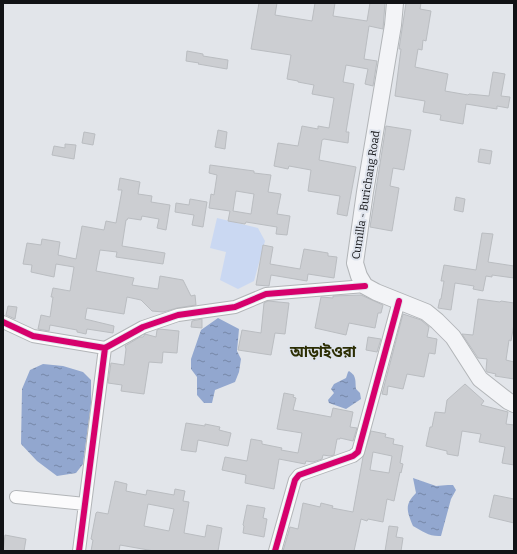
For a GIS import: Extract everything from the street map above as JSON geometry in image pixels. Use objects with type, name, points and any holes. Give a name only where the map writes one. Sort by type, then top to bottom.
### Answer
[{"type":"main road","name":"Cumilla - Burichang Road","points":[[365,286],[359,276],[355,263],[365,192],[393,25],[395,3]]},
{"type":"main road","points":[[365,286],[426,312],[453,337],[480,379],[514,404]]},
{"type":"street","points":[[3,322],[33,336],[105,348],[143,327],[178,315],[235,307],[266,294],[365,286]]},
{"type":"street","points":[[275,551],[295,480],[299,475],[354,456],[358,452],[399,301]]},
{"type":"street","points":[[79,551],[105,348]]},
{"type":"street","points":[[16,498],[85,504]]},
{"type":"shaded area","points":[[217,218],[258,228],[265,241],[254,281],[238,289],[220,280],[226,252],[210,248]]},
{"type":"water","points":[[218,318],[239,329],[237,351],[241,359],[239,372],[235,382],[215,390],[212,403],[204,403],[197,395],[197,377],[191,369],[191,359],[201,330]]},
{"type":"water","points":[[43,364],[63,366],[83,372],[91,380],[91,404],[83,464],[76,473],[57,476],[37,461],[21,444],[22,389],[30,370]]},
{"type":"water","points":[[349,371],[354,377],[356,389],[360,393],[361,399],[346,409],[329,403],[328,400],[334,393],[331,389],[334,384],[346,378]]},
{"type":"water","points":[[413,478],[436,486],[453,485],[456,490],[451,499],[441,536],[430,535],[413,526],[408,512],[408,505],[416,493]]},
{"type":"building","points":[[259,3],[277,3],[275,15],[312,21],[315,3],[335,3],[333,16],[367,21],[370,3],[385,3],[383,29],[369,26],[364,59],[377,61],[373,86],[365,84],[368,69],[346,65],[343,82],[354,84],[346,132],[349,132],[348,143],[324,139],[322,140],[319,160],[356,167],[347,216],[337,214],[340,196],[308,191],[311,170],[289,166],[288,169],[274,166],[278,143],[298,146],[302,126],[318,129],[318,126],[329,128],[334,98],[312,94],[314,85],[287,79],[291,55],[251,49]]},
{"type":"building","points":[[406,3],[421,3],[420,9],[431,11],[426,41],[423,40],[422,50],[418,49],[415,67],[448,74],[445,91],[468,95],[489,96],[493,72],[505,74],[501,96],[510,97],[508,108],[497,106],[497,109],[466,104],[463,124],[440,120],[441,115],[423,112],[425,101],[395,96],[401,49],[399,49]]},
{"type":"building","points":[[187,51],[203,54],[203,56],[228,60],[227,69],[186,61]]},
{"type":"building","points":[[386,126],[411,130],[404,170],[393,168],[390,186],[399,188],[392,231],[370,227]]},
{"type":"building","points":[[218,130],[227,132],[225,149],[215,147]]},
{"type":"building","points":[[84,132],[95,134],[93,145],[82,143]]},
{"type":"building","points":[[65,144],[76,145],[74,159],[52,155],[54,146],[65,148]]},
{"type":"building","points":[[480,149],[492,151],[490,164],[478,162]]},
{"type":"building","points":[[210,165],[271,175],[268,192],[281,194],[277,214],[290,216],[287,235],[276,234],[277,227],[228,221],[230,211],[209,208],[211,194],[214,195],[217,175],[209,173]],"holes":[[[236,191],[254,194],[251,214],[233,211]]]},
{"type":"building","points":[[120,178],[140,182],[138,194],[152,196],[151,202],[170,205],[166,230],[157,228],[159,219],[142,216],[141,220],[128,218],[126,220],[122,246],[165,253],[163,264],[116,257],[117,252],[100,250],[96,271],[134,278],[132,285],[158,289],[160,276],[183,280],[191,296],[195,295],[196,305],[163,312],[152,311],[141,300],[127,297],[124,314],[87,308],[85,319],[114,326],[113,333],[87,329],[86,334],[77,332],[77,330],[50,325],[49,331],[38,329],[41,315],[50,317],[53,288],[70,291],[74,267],[56,264],[54,277],[31,272],[32,265],[23,264],[27,243],[41,245],[42,239],[60,242],[58,255],[76,259],[82,226],[104,230],[106,221],[116,223],[122,190],[118,190]]},
{"type":"building","points":[[456,197],[465,199],[463,212],[454,210]]},
{"type":"building","points":[[190,199],[207,202],[203,227],[192,225],[194,215],[175,212],[176,203],[189,205]]},
{"type":"building","points":[[482,233],[493,234],[488,262],[514,266],[514,278],[492,275],[492,277],[486,276],[483,291],[473,289],[474,286],[455,283],[451,310],[438,308],[444,281],[441,281],[444,265],[476,270]]},
{"type":"building","points":[[263,245],[273,247],[270,264],[300,269],[304,249],[328,253],[328,256],[337,257],[334,278],[308,274],[307,281],[271,275],[269,286],[256,285]]},
{"type":"building","points":[[361,295],[383,305],[381,313],[378,313],[375,328],[349,323],[346,335],[315,328],[321,297],[333,298],[333,296]]},
{"type":"building","points":[[478,299],[514,303],[514,324],[511,341],[509,340],[506,360],[514,362],[514,379],[495,376],[496,374],[487,372],[487,359],[478,358],[462,334],[473,335]]},
{"type":"building","points":[[268,301],[289,303],[285,334],[275,333],[271,355],[238,350],[242,330],[261,333],[264,303]]},
{"type":"building","points":[[8,306],[17,307],[15,319],[6,315]]},
{"type":"building","points":[[403,314],[421,320],[429,327],[427,337],[437,339],[435,354],[429,353],[424,377],[407,374],[403,389],[388,386],[387,395],[382,394]]},
{"type":"building","points":[[202,319],[202,328],[191,327],[192,321]]},
{"type":"building","points":[[157,330],[179,331],[177,353],[163,352],[162,363],[149,362],[144,394],[121,391],[122,385],[108,383],[111,363],[124,365],[125,346],[140,337],[143,337],[145,334],[156,337]]},
{"type":"building","points":[[368,337],[381,339],[377,352],[366,350]]},
{"type":"building","points":[[465,384],[484,401],[481,405],[508,412],[506,424],[514,425],[514,465],[502,463],[505,447],[479,442],[481,434],[462,431],[458,456],[447,454],[447,451],[426,446],[435,412],[445,413],[447,400]]},
{"type":"building","points":[[284,393],[294,395],[293,397],[296,398],[293,410],[331,417],[333,408],[353,412],[350,427],[357,428],[353,441],[340,438],[337,439],[334,455],[323,455],[322,459],[313,462],[306,461],[305,464],[279,459],[274,489],[245,483],[246,475],[222,470],[225,457],[247,461],[251,439],[262,441],[262,444],[282,448],[281,450],[298,453],[302,433],[277,429]]},
{"type":"building","points":[[186,423],[205,426],[205,424],[220,427],[219,430],[231,433],[228,446],[198,440],[196,452],[181,450]]},
{"type":"building","points":[[371,431],[386,434],[385,437],[394,439],[393,444],[403,446],[400,463],[403,464],[394,501],[387,499],[383,522],[361,519],[354,551],[283,551],[290,527],[298,529],[303,503],[320,507],[321,503],[333,506],[332,508],[353,512],[363,457]],"holes":[[[373,452],[392,456],[389,473],[370,470]]]},
{"type":"building","points":[[115,481],[127,484],[126,491],[146,495],[147,490],[174,495],[175,489],[185,491],[183,501],[189,502],[184,533],[205,537],[207,525],[222,528],[218,551],[154,551],[120,545],[119,551],[91,551],[93,540],[91,539],[96,513],[108,514]],"holes":[[[148,504],[174,509],[169,531],[144,526]]]},
{"type":"building","points":[[494,495],[514,499],[514,523],[489,517]]},
{"type":"building","points":[[247,505],[265,508],[263,518],[267,519],[264,537],[243,533]]},
{"type":"building","points":[[389,526],[398,527],[396,537],[403,538],[401,551],[385,551]]},
{"type":"building","points":[[5,535],[26,539],[24,551],[3,551]]},
{"type":"cycle path","points":[[3,322],[33,336],[105,348],[143,327],[178,315],[235,307],[266,294],[365,286]]},
{"type":"cycle path","points":[[275,551],[295,480],[299,475],[353,456],[358,452],[399,301]]},
{"type":"cycle path","points":[[79,551],[105,348]]},
{"type":"district","name":"আড়াইওরা","points":[[323,352]]}]
